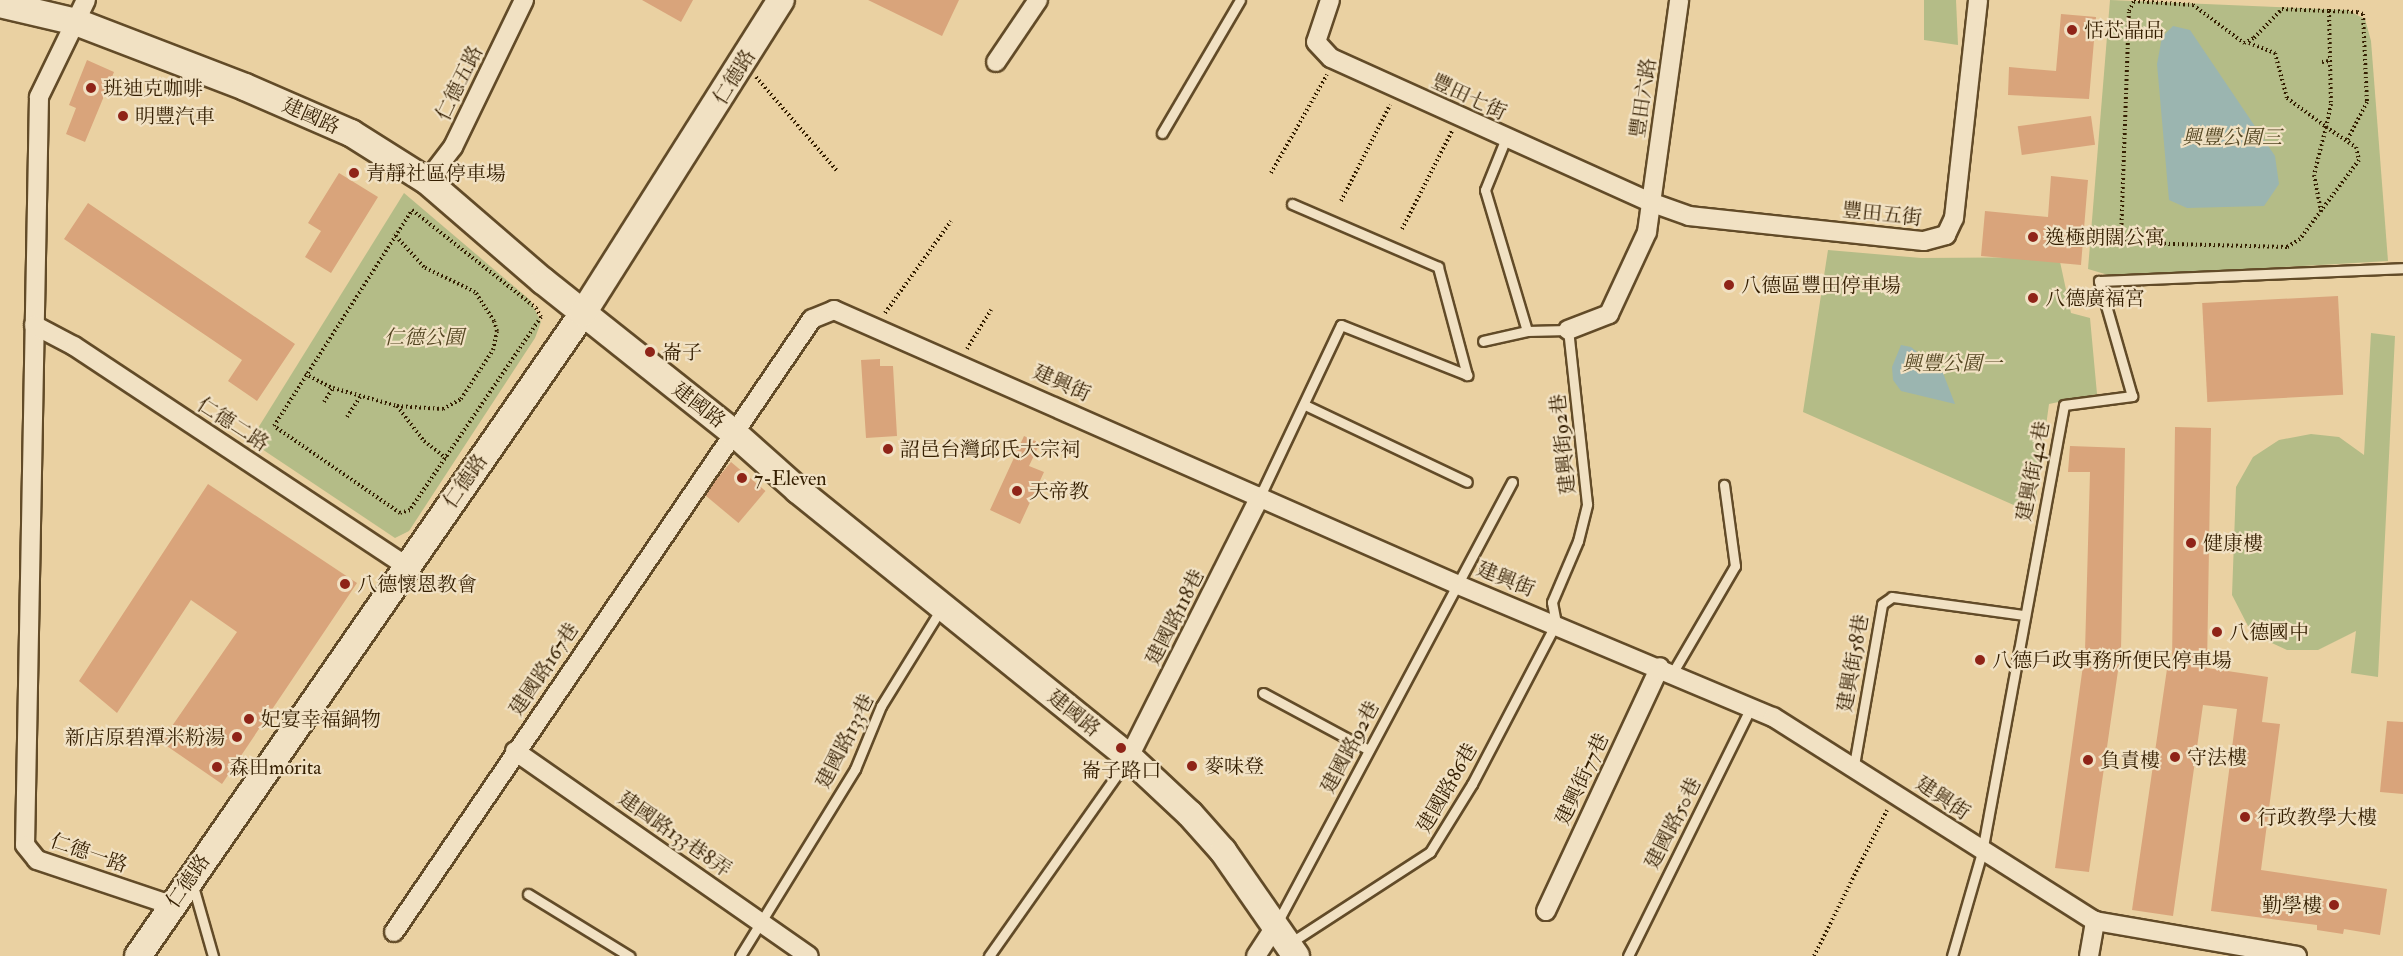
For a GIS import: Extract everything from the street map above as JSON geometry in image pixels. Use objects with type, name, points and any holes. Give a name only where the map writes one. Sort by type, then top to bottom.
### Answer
[{"type":"street","name":"仁德五路","points":[[427,181],[453,147],[524,0]]},
{"type":"street","name":"仁德路","points":[[138,956],[405,566],[583,313],[781,0]]},
{"type":"street","points":[[996,62],[1038,0]]},
{"type":"street","name":"豐田七街","points":[[1330,0],[1316,42],[1336,60],[1650,202]]},
{"type":"street","name":"豐田六路","points":[[1568,330],[1610,314],[1647,232],[1679,0]]},
{"type":"street","name":"豐田五街","points":[[1650,202],[1689,216],[1924,241],[1946,235],[1954,218],[1978,0]]},
{"type":"street","name":"建國路","points":[[0,4],[81,11],[351,133],[427,181],[583,313],[734,433],[942,607],[1129,758],[1191,814],[1223,851],[1286,942]]},
{"type":"street","name":"仁德一路","points":[[81,11],[39,97],[25,845],[37,860],[171,905]]},
{"type":"street","name":"建興街","points":[[734,433],[812,319],[834,310],[876,326],[1456,584],[1556,623],[1751,707],[1854,765],[1982,852],[2095,921],[2263,954],[2297,956]]},
{"type":"street","name":"仁德二路","points":[[34,325],[84,353],[405,566]]},
{"type":"street","name":"建國路167巷","points":[[394,932],[515,751],[734,433]]},
{"type":"street","name":"建國路118巷","points":[[1129,758],[1260,496]]},
{"type":"street","name":"建興街77巷","points":[[1545,911],[1666,669]]},
{"type":"street","name":"建國路133巷8弄","points":[[515,751],[809,956]]},
{"type":"street","points":[[2089,956],[2095,921]]},
{"type":"street","points":[[1256,956],[1286,942]]},
{"type":"lane","points":[[1162,133],[1240,0]]},
{"type":"lane","points":[[1506,138],[1485,190],[1527,331]]},
{"type":"lane","points":[[1260,496],[1341,325],[1467,375],[1438,267],[1292,204]]},
{"type":"lane","name":"建興街42巷","points":[[1952,956],[1982,852],[2064,405],[2132,396],[2099,281],[2403,268]]},
{"type":"lane","points":[[1484,340],[1527,331],[1568,330]]},
{"type":"lane","name":"建興街92巷","points":[[1556,623],[1552,602],[1578,541],[1587,504],[1568,330]]},
{"type":"lane","points":[[1305,405],[1467,482]]},
{"type":"lane","name":"建國路92巷","points":[[1286,942],[1369,750],[1512,482]]},
{"type":"lane","points":[[1666,669],[1735,566],[1724,485]]},
{"type":"lane","name":"建興街58巷","points":[[1854,765],[1882,604],[1892,597],[2024,615]]},
{"type":"lane","name":"建國路133巷","points":[[740,956],[855,769],[882,706],[942,607]]},
{"type":"lane","name":"建國路86巷","points":[[1286,942],[1430,852],[1472,784],[1556,623]]},
{"type":"lane","points":[[1263,693],[1369,750]]},
{"type":"lane","name":"建國路50巷","points":[[1628,956],[1751,707]]},
{"type":"lane","points":[[989,956],[1129,758]]},
{"type":"lane","points":[[190,878],[213,956]]},
{"type":"lane","points":[[528,894],[629,956]]},
{"type":"path","points":[[2130,4],[2193,5],[2239,41],[2248,43],[2275,53],[2287,98],[2326,127],[2348,139],[2359,153],[2356,168],[2300,239],[2288,247],[2135,243],[2121,238],[2130,4]]},
{"type":"path","points":[[2248,43],[2282,9],[2357,12],[2366,18],[2367,102],[2348,139]]},
{"type":"path","points":[[2321,212],[2314,175],[2331,104],[2329,11]]},
{"type":"path","points":[[1271,173],[1336,60]]},
{"type":"path","points":[[2322,62],[2330,61]]},
{"type":"path","points":[[743,63],[838,172]]},
{"type":"path","points":[[1341,201],[1398,89]]},
{"type":"path","points":[[1402,229],[1459,117]]},
{"type":"path","points":[[409,211],[419,211],[536,308],[541,317],[410,510],[395,511],[277,429],[275,421],[305,374],[409,211]]},
{"type":"path","points":[[876,326],[951,221]]},
{"type":"path","points":[[305,374],[333,388],[360,397],[397,406],[442,409],[457,404],[493,350],[497,331],[475,292],[424,267],[394,234]]},
{"type":"path","points":[[959,363],[991,310]]},
{"type":"path","points":[[324,402],[333,388]]},
{"type":"path","points":[[347,417],[360,397]]},
{"type":"path","points":[[397,406],[423,441],[446,458]]},
{"type":"path","points":[[1814,956],[1895,793]]},
{"type":"green space","points":[[1924,0],[1956,0],[1958,45],[1924,40]]},
{"type":"green space","name":"興豐公園三","points":[[2110,0],[2347,10],[2365,19],[2371,41],[2388,261],[2115,277],[2088,269]]},
{"type":"green space","name":"仁德公園","points":[[404,193],[530,300],[541,322],[535,338],[409,531],[395,538],[250,441]]},
{"type":"green space","name":"興豐公園一","points":[[1828,250],[1921,258],[2059,257],[2071,313],[2090,318],[2097,394],[2049,404],[2034,514],[1803,412]]},
{"type":"green space","points":[[2371,333],[2395,336],[2378,677],[2351,673],[2356,631],[2318,650],[2287,650],[2261,638],[2248,626],[2232,595],[2236,487],[2253,457],[2279,440],[2311,434],[2339,437],[2364,455]]},
{"type":"water","points":[[2173,26],[2190,30],[2275,156],[2279,184],[2264,206],[2187,208],[2169,200],[2157,64],[2162,37]]},
{"type":"water","points":[[1901,345],[1911,347],[1943,373],[1955,404],[1901,391],[1893,380],[1892,367]]},
{"type":"building","points":[[642,0],[693,0],[681,22]]},
{"type":"building","points":[[868,0],[959,0],[942,36]]},
{"type":"building","points":[[2061,14],[2096,17],[2089,99],[2008,95],[2009,67],[2056,71]]},
{"type":"building","name":"班迪克咖啡","points":[[87,60],[114,72],[85,142],[66,134],[76,108],[69,105]]},
{"type":"building","points":[[2091,116],[2095,145],[2022,155],[2018,126]]},
{"type":"building","points":[[339,173],[378,197],[331,273],[305,257],[321,231],[308,223]]},
{"type":"building","name":"逸極朗闊公寓","points":[[2051,176],[2088,180],[2081,265],[1981,256],[1985,211],[2048,217]]},
{"type":"building","points":[[88,203],[295,344],[257,401],[228,381],[242,360],[64,239]]},
{"type":"building","points":[[2338,296],[2343,395],[2207,402],[2202,303]]},
{"type":"building","points":[[880,359],[880,366],[893,366],[897,436],[866,438],[861,360]]},
{"type":"building","points":[[2175,427],[2211,428],[2207,668],[2268,677],[2262,722],[2280,724],[2261,870],[2387,889],[2380,935],[2344,929],[2343,934],[2317,930],[2317,925],[2211,911],[2237,709],[2203,705],[2173,916],[2132,910],[2168,662],[2172,663]]},
{"type":"building","name":"天帝教","points":[[1024,436],[1040,443],[1029,466],[1044,472],[1020,524],[990,510]]},
{"type":"building","name":"負責樓","points":[[2070,446],[2125,448],[2121,650],[2089,872],[2055,868],[2085,651],[2090,472],[2068,472]]},
{"type":"building","points":[[731,462],[765,491],[738,523],[704,494]]},
{"type":"building","points":[[208,484],[357,583],[222,784],[161,742],[237,632],[191,600],[117,713],[79,681]]},
{"type":"building","points":[[2387,721],[2403,722],[2403,794],[2380,792]]},
{"type":"place","name":"恬芯晶品","points":[[2072,30]]},
{"type":"place","name":"班迪克咖啡","points":[[91,88]]},
{"type":"place","name":"明豐汽車","points":[[123,116]]},
{"type":"place","name":"青靜社區停車場","points":[[354,173]]},
{"type":"place","name":"逸極朗闊公寓","points":[[2033,237]]},
{"type":"place","name":"八德區豐田停車場","points":[[1729,285]]},
{"type":"place","name":"八德廣福宮","points":[[2033,298]]},
{"type":"place","name":"崙子","points":[[650,352]]},
{"type":"place","name":"詔邑台灣邱氏大宗祠","points":[[888,449]]},
{"type":"place","name":"7-Eleven","points":[[742,478]]},
{"type":"place","name":"天帝教","points":[[1017,491]]},
{"type":"place","name":"健康樓","points":[[2191,543]]},
{"type":"place","name":"八德懷恩教會","points":[[345,584]]},
{"type":"place","name":"八德國中","points":[[2217,632]]},
{"type":"place","name":"八德戶政事務所便民停車場","points":[[1980,660]]},
{"type":"place","name":"妃宴幸福鍋物","points":[[249,719]]},
{"type":"place","name":"新店原碧潭米粉湯","points":[[237,737]]},
{"type":"place","name":"崙子路口","points":[[1121,748]]},
{"type":"place","name":"守法樓","points":[[2175,757]]},
{"type":"place","name":"負責樓","points":[[2088,760]]},
{"type":"place","name":"麥味登","points":[[1192,766]]},
{"type":"place","name":"森田morita","points":[[217,767]]},
{"type":"place","name":"行政教學大樓","points":[[2245,817]]},
{"type":"place","name":"勤學樓","points":[[2334,905]]}]
